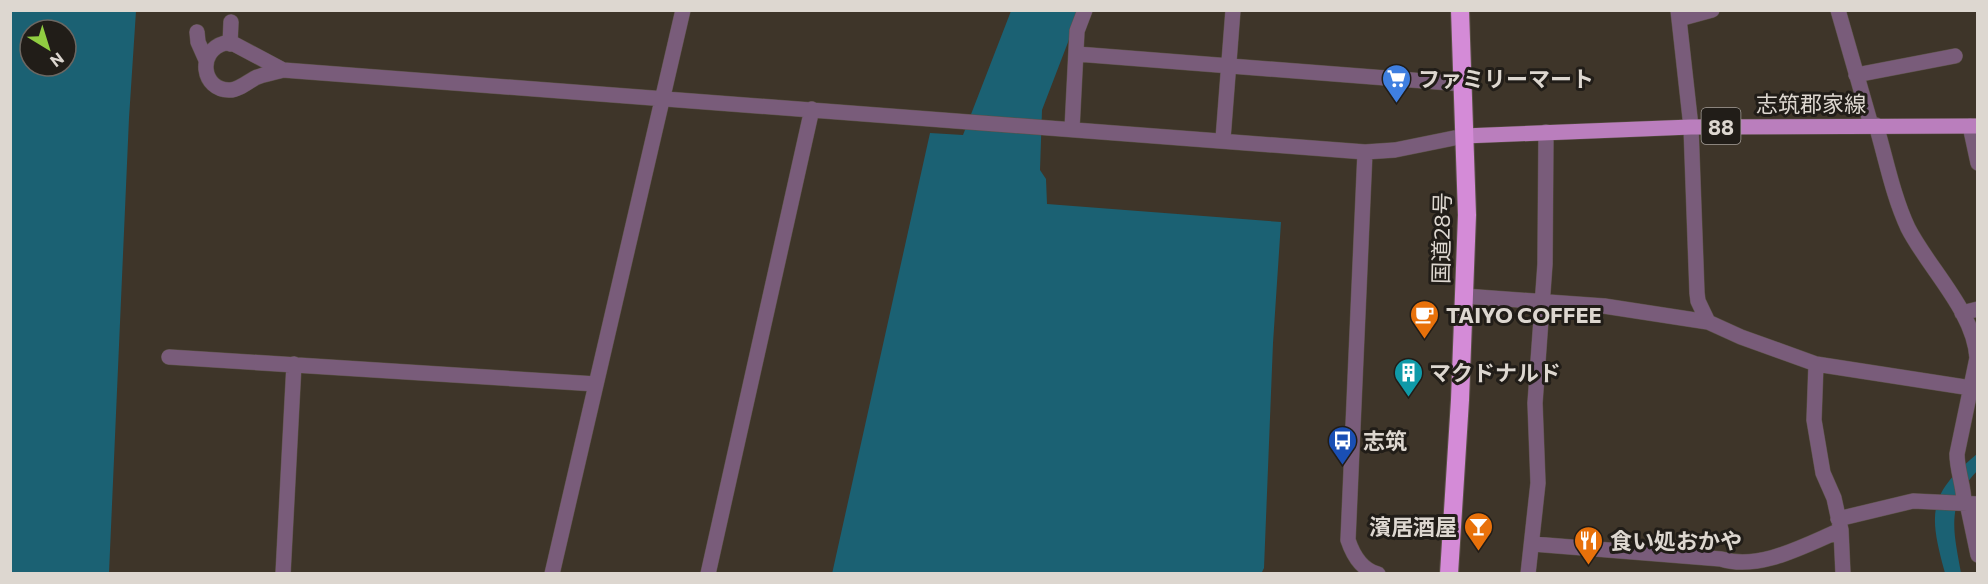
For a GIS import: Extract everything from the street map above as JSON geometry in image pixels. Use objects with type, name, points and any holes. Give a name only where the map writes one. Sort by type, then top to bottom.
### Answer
[{"type":"highway","name":"国道28号","points":[[1449,573],[1467,215],[1460,10]]},
{"type":"main road","name":"志筑郡家線","points":[[1464,136],[1691,127],[1974,126]]},
{"type":"street","points":[[552,573],[683,10]]},
{"type":"street","points":[[1070,129],[1077,32],[1085,10]]},
{"type":"street","points":[[1223,140],[1233,10]]},
{"type":"street","points":[[1708,322],[1698,302],[1697,293],[1691,127],[1679,15],[1712,10]]},
{"type":"street","points":[[1838,10],[1856,75],[1908,228],[1962,313],[1972,332],[1977,349],[1973,387],[1959,443],[1958,466],[1977,555]]},
{"type":"street","points":[[230,44],[231,22]]},
{"type":"street","points":[[197,32],[198,42],[206,60]]},
{"type":"street","points":[[283,70],[230,44],[217,45],[207,55],[206,60],[206,74],[221,89],[232,90],[258,77],[283,70],[1365,152],[1395,150],[1464,136]]},
{"type":"street","points":[[1077,54],[1463,84]]},
{"type":"street","points":[[1856,75],[1954,56]]},
{"type":"street","points":[[708,573],[812,110]]},
{"type":"street","points":[[1974,126],[1977,163]]},
{"type":"street","points":[[1528,573],[1538,483],[1535,403],[1542,301],[1546,132]]},
{"type":"street","points":[[1365,152],[1348,540],[1357,559],[1365,568],[1378,573]]},
{"type":"street","points":[[1464,296],[1604,306],[1708,322],[1741,337],[1816,364],[1973,387]]},
{"type":"street","points":[[1962,313],[1977,309]]},
{"type":"street","points":[[169,357],[596,384]]},
{"type":"street","points":[[283,573],[294,364]]},
{"type":"street","points":[[1816,364],[1816,391],[1813,406],[1818,450],[1823,474],[1834,498],[1840,525],[1843,573]]},
{"type":"street","points":[[1533,544],[1721,559],[1733,563],[1752,562],[1774,557],[1840,525],[1913,501],[1966,501]]},
{"type":"water","points":[[10,11],[136,11],[129,118],[109,573],[11,573]]},
{"type":"water","points":[[1011,11],[1080,11],[1042,110],[1040,170],[1046,179],[1047,204],[1281,222],[1273,343],[1264,568],[1261,574],[832,574],[930,133],[963,135]]},
{"type":"water","points":[[1977,454],[1977,471],[1960,495],[1954,519],[1961,573],[1945,573],[1936,535],[1936,507],[1949,482]]},
{"type":"place","name":"ファミリーマート","points":[[1397,104]]},
{"type":"place","name":"TAIYO COFFEE","points":[[1425,340]]},
{"type":"place","name":"マクドナルド","points":[[1408,398]]},
{"type":"place","name":"志筑","points":[[1342,466]]},
{"type":"place","name":"濱居酒屋","points":[[1478,552]]},
{"type":"place","name":"食い処おかや","points":[[1589,566]]}]
